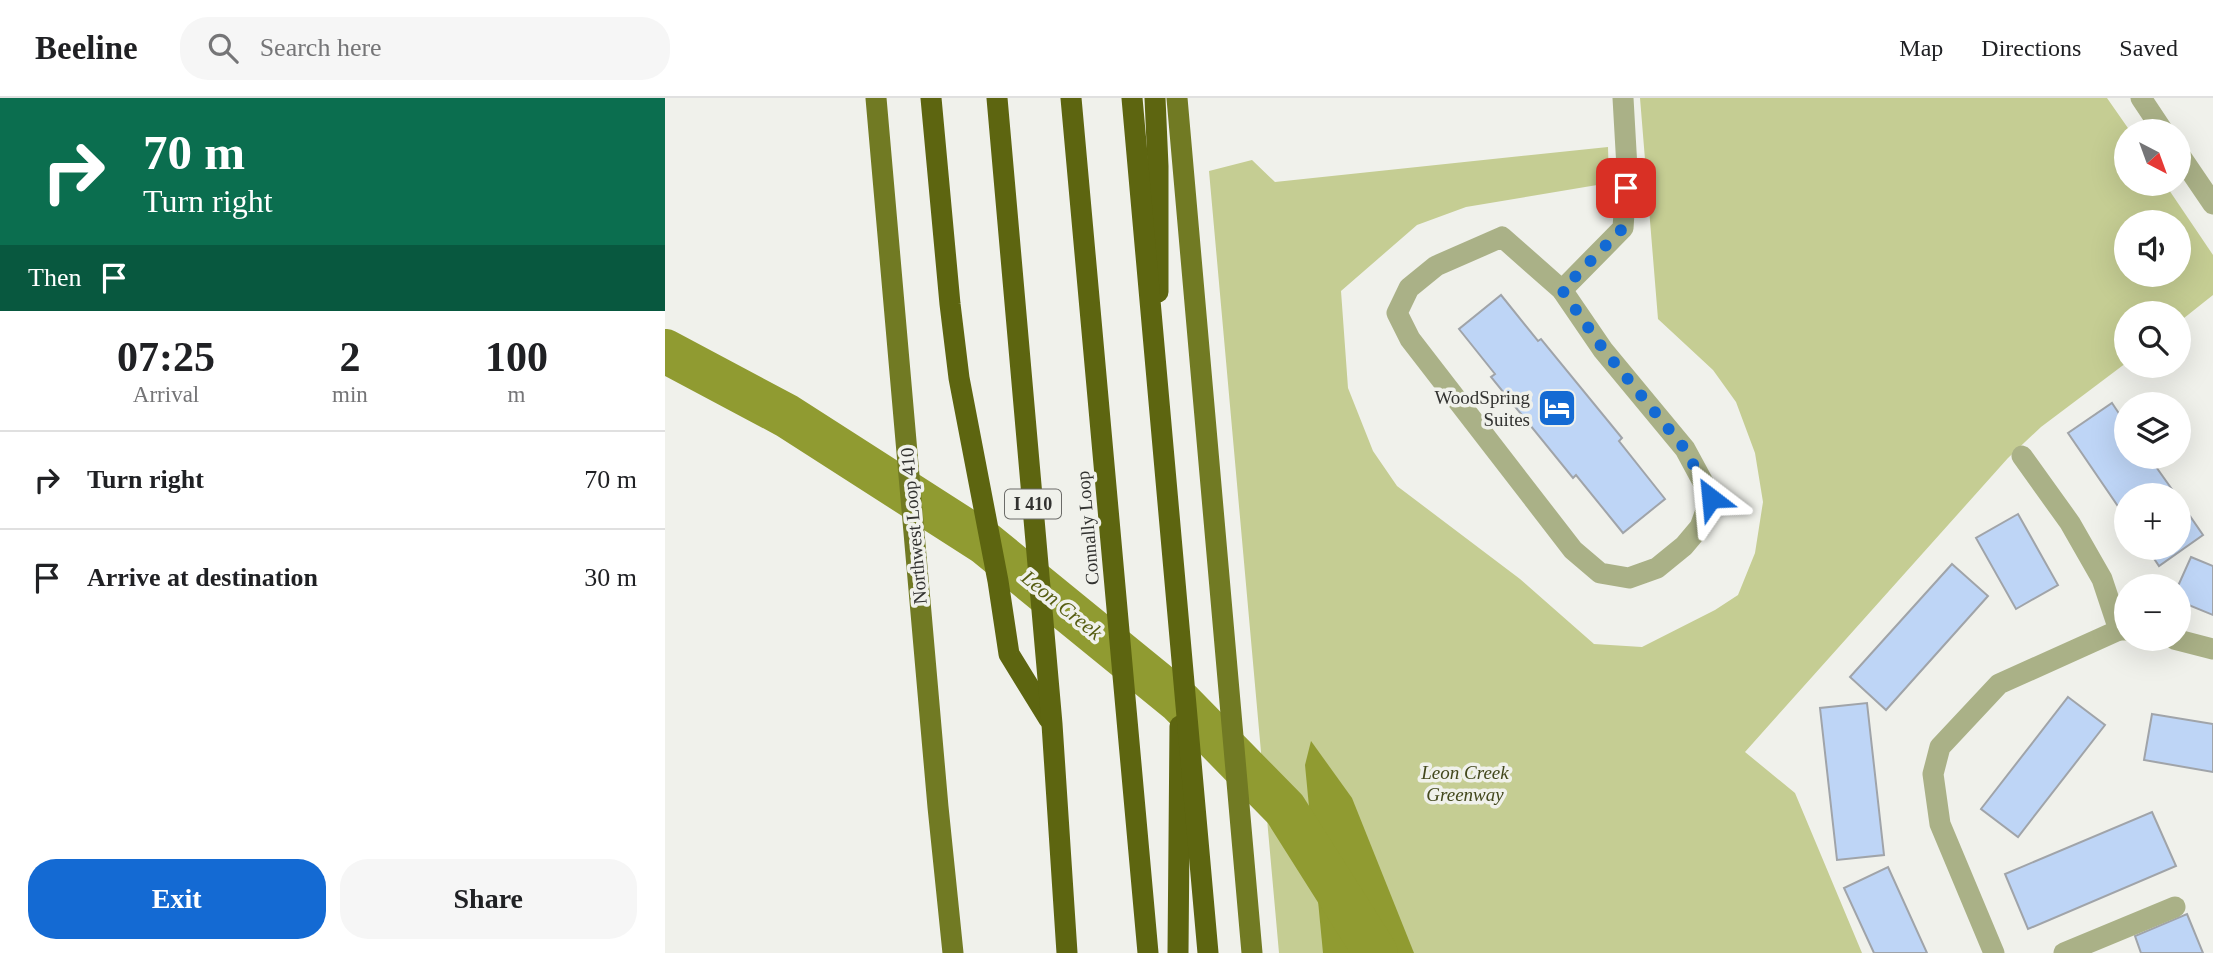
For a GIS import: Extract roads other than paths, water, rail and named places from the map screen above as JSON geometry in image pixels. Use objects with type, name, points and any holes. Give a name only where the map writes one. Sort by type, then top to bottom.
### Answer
[{"type":"highway","points":[[931,98],[959,378],[1009,654],[1052,724]]},
{"type":"highway","name":"I 410","points":[[997,98],[1052,724],[1067,953]]},
{"type":"highway","name":"Connally Loop","points":[[1071,98],[1148,953]]},
{"type":"highway","points":[[1132,98],[1208,953]]},
{"type":"highway","points":[[1155,98],[1161,404],[1180,685],[1178,953]]},
{"type":"main road","points":[[1177,98],[1252,953]]},
{"type":"main road","name":"Northwest Loop 410","points":[[876,104],[953,953]]},
{"type":"street","points":[[1562,290],[1623,228],[1627,168],[1623,98]]},
{"type":"street","points":[[2141,98],[2155,119]]},
{"type":"street","points":[[2191,172],[2213,204]]},
{"type":"street","points":[[1502,237],[1562,290],[1604,350],[1685,449],[1711,498],[1700,527],[1684,546],[1657,568],[1629,578],[1599,573],[1573,550],[1410,339],[1397,313],[1409,288],[1436,266],[1502,237]]},
{"type":"street","points":[[2022,456],[2070,523],[2102,579],[2114,608]]},
{"type":"street","points":[[1994,953],[1940,824],[1933,774],[1940,747],[1999,684],[2114,634]]},
{"type":"street","points":[[2191,643],[2213,649]]},
{"type":"street","points":[[2077,951],[2175,906]]},
{"type":"waterway","name":"Leon Creek","points":[[665,351],[787,416],[985,543],[1180,702],[1285,809],[1376,953]]},
{"type":"place","name":"WoodSpring Suites","points":[[1557,408]]},
{"type":"park label","name":"Leon Creek Greenway","points":[[1465,783]]}]
